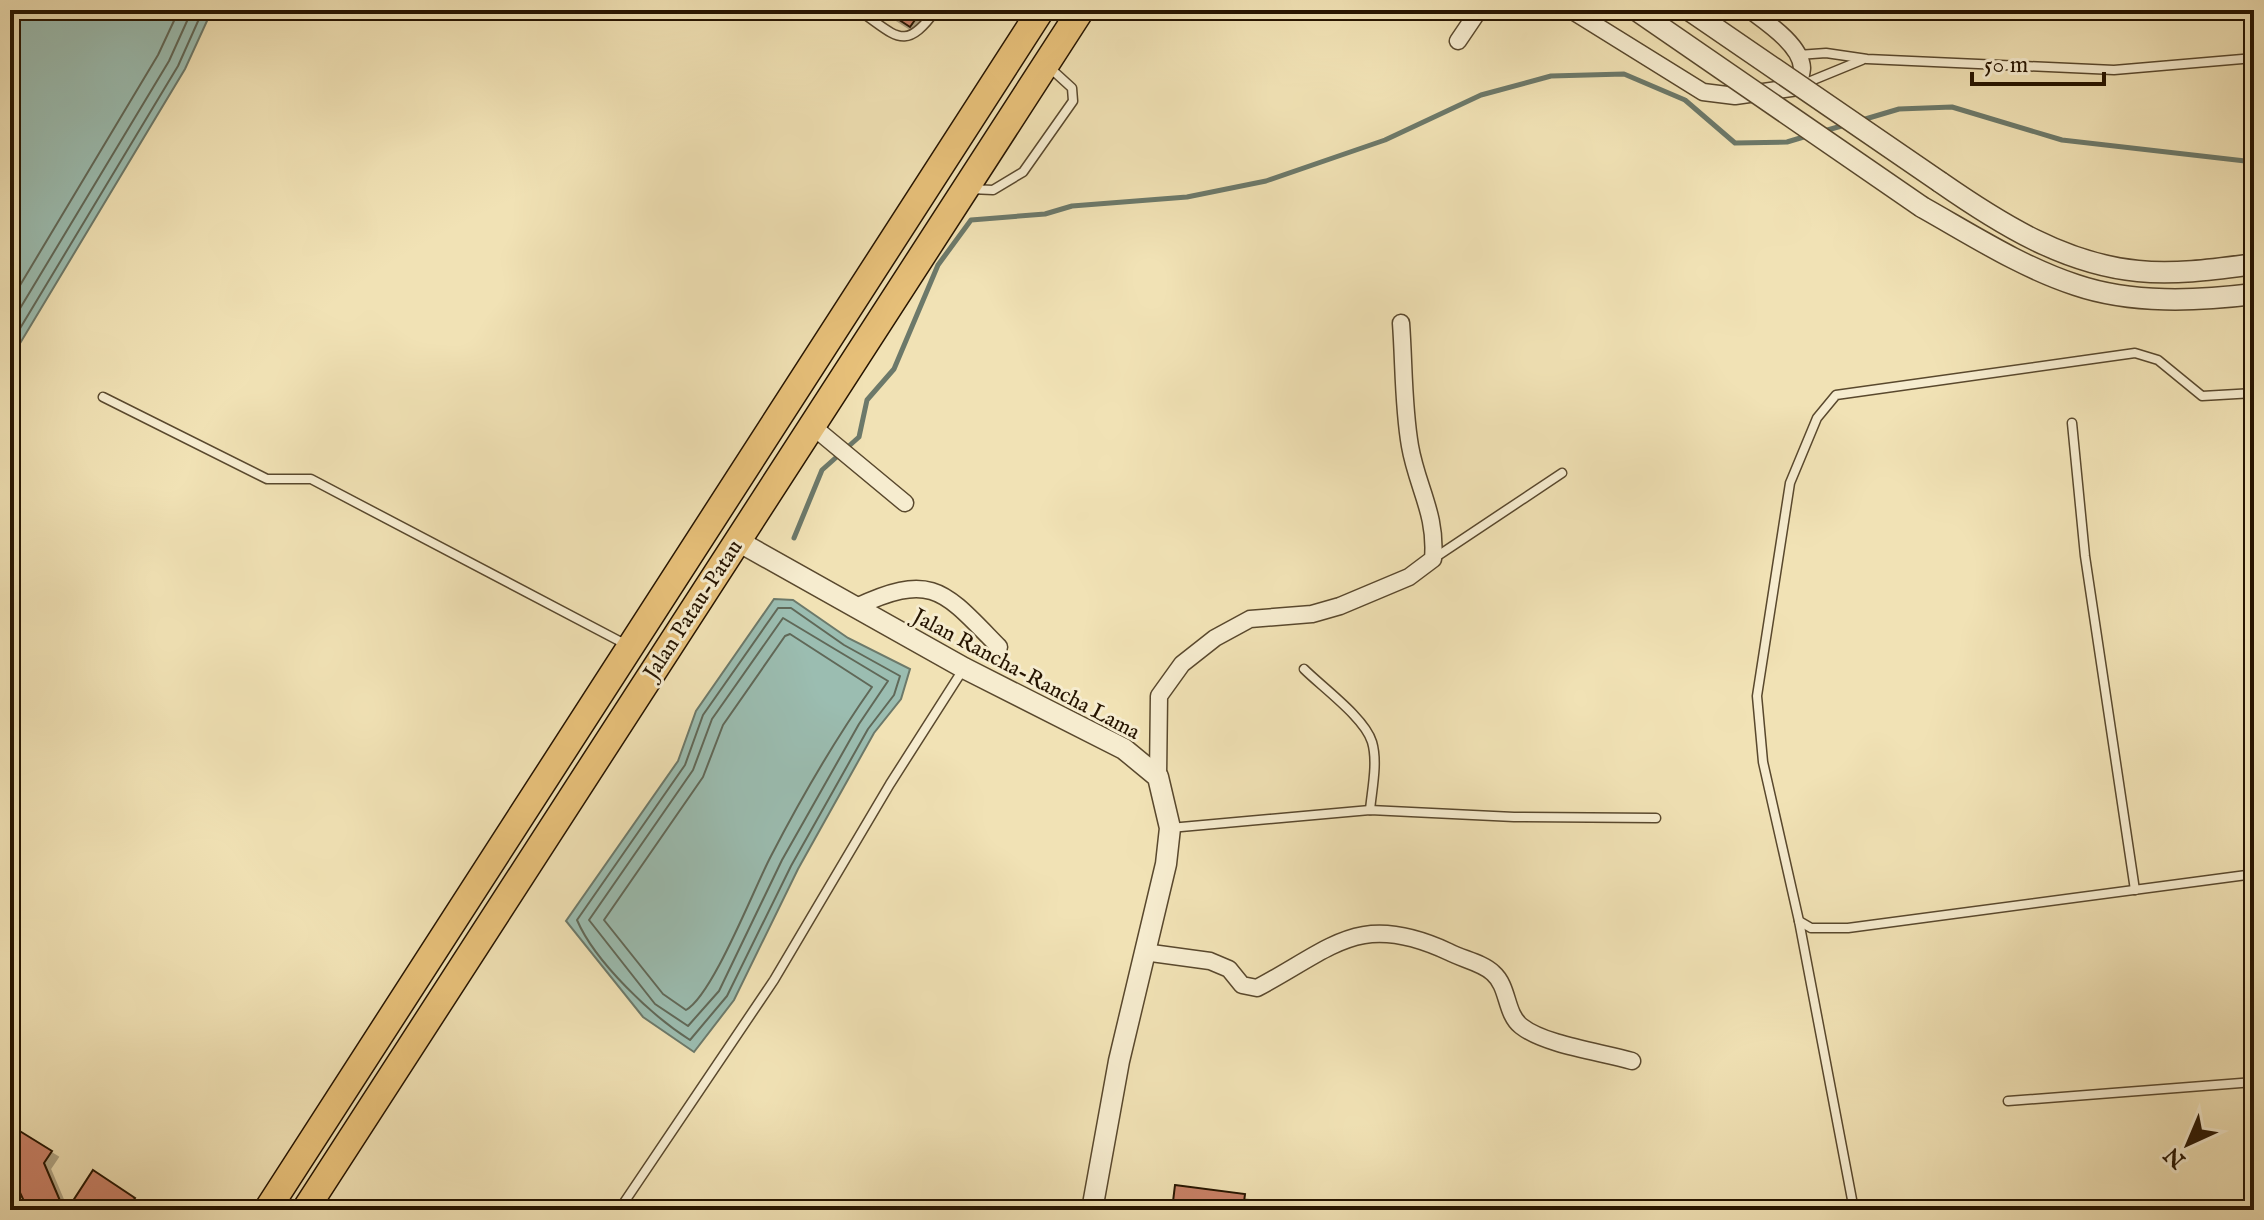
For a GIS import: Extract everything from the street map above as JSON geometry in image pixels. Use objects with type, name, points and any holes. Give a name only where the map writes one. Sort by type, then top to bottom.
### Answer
[{"type":"main road","name":"Jalan Patau-Patau","points":[[267,1210],[1041,10]]},
{"type":"main road","name":"Jalan Patau-Patau","points":[[305,1210],[1081,10]]},
{"type":"street","points":[[1458,41],[1479,10]]},
{"type":"street","points":[[1571,10],[1667,73],[1703,92],[1735,96],[1798,87],[1802,67],[1798,55],[1774,29],[1750,10]]},
{"type":"street","points":[[1636,10],[1922,207],[2014,259],[2077,286],[2131,296],[2210,299],[2254,294]]},
{"type":"street","points":[[1689,10],[1997,221],[2067,254],[2138,271],[2204,270],[2254,264]]},
{"type":"street","points":[[1092,1210],[1108,1116],[1166,864],[1170,828],[1158,777],[1159,696],[1182,664],[1215,638],[1250,619],[1312,614],[1340,606],[1409,577],[1433,559],[1435,536],[1430,510],[1410,448],[1401,323]]},
{"type":"street","points":[[811,425],[905,503]]},
{"type":"street","name":"Jalan Rancha-Rancha Lama","points":[[736,540],[964,668],[1124,749],[1158,777]]},
{"type":"street","points":[[856,607],[893,590],[917,587],[940,593],[960,607],[999,647]]},
{"type":"street","points":[[1144,952],[1210,961],[1229,969],[1242,985],[1257,988],[1347,937],[1374,933],[1408,936],[1492,971],[1507,989],[1518,1023],[1535,1035],[1632,1061]]},
{"type":"lane","points":[[858,10],[899,36],[910,37],[919,33],[936,10]]},
{"type":"lane","points":[[1798,55],[1826,53],[1867,59],[2114,70],[2254,58]]},
{"type":"lane","points":[[1798,87],[1867,59]]},
{"type":"lane","points":[[965,188],[987,191],[1004,185],[1026,169],[1055,130],[1073,101],[1072,88],[1046,64]]},
{"type":"lane","points":[[1854,1210],[1799,921],[1763,762],[1757,696],[1790,483],[1817,418],[1828,403],[1848,390],[2135,353],[2158,360],[2202,396],[2254,393]]},
{"type":"lane","points":[[103,397],[267,479],[311,479],[630,646]]},
{"type":"lane","points":[[2072,423],[2085,556],[2135,890]]},
{"type":"lane","points":[[1433,559],[1562,473]]},
{"type":"lane","points":[[619,1210],[774,980],[890,784],[964,668]]},
{"type":"lane","points":[[1304,669],[1359,721],[1371,738],[1374,752],[1370,810]]},
{"type":"lane","points":[[1170,828],[1370,810],[1514,817],[1656,818]]},
{"type":"lane","points":[[1799,921],[1811,928],[1826,930],[2254,874]]},
{"type":"lane","points":[[2008,1101],[2254,1082]]},
{"type":"water","points":[[10,10],[212,10],[185,69],[10,360]]},
{"type":"water","points":[[774,599],[793,600],[848,638],[910,669],[901,699],[874,733],[798,869],[734,1000],[694,1052],[643,1017],[566,921],[678,761],[696,711]]},
{"type":"building","points":[[884,10],[922,10],[910,27]]},
{"type":"building","points":[[10,1125],[52,1151],[44,1163],[64,1210],[28,1210],[10,1171]]},
{"type":"building","points":[[93,1170],[135,1198],[127,1210],[67,1210]]},
{"type":"building","points":[[1175,1185],[1245,1194],[1243,1210],[1172,1210]]},
{"type":"waterway","points":[[794,538],[822,470],[859,437],[867,400],[894,369],[938,265],[971,220],[1045,214],[1072,206],[1187,197],[1266,181],[1385,140],[1481,95],[1551,76],[1624,74],[1685,100],[1735,143],[1787,142],[1807,136]]},
{"type":"waterway","points":[[1862,120],[1899,109],[1952,107],[2062,140],[2254,162]]},
{"type":"waterway","points":[[1824,131],[1845,125]]}]
